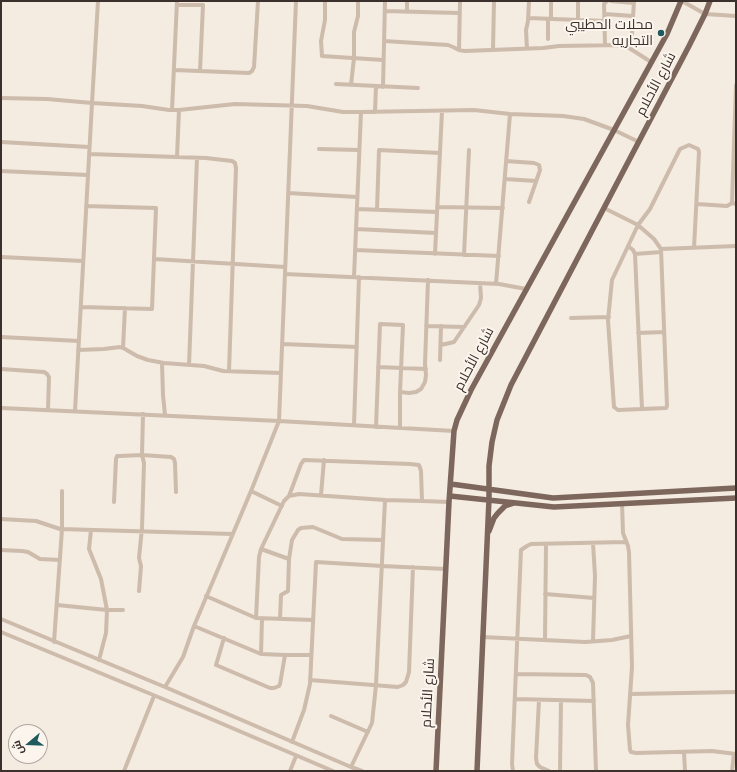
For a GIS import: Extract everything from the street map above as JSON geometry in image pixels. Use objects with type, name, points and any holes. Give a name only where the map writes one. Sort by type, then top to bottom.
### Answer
[{"type":"main road","name":"شارع الأحلام","points":[[436,771],[454,431],[459,415],[526,289],[667,34],[682,1]]},
{"type":"main road","name":"شارع الأحلام","points":[[477,771],[489,499],[489,466],[497,420],[511,385],[639,142],[705,14],[710,1]]},
{"type":"main road","points":[[451,484],[554,498],[736,488]]},
{"type":"main road","points":[[589,496],[589,505]]},
{"type":"main road","points":[[450,499],[489,499],[554,507],[736,498]]},
{"type":"main road","points":[[487,535],[494,518],[498,513],[505,506],[515,502]]},
{"type":"street","points":[[75,411],[98,1]]},
{"type":"street","points":[[174,70],[249,73],[252,71],[254,67],[258,1]]},
{"type":"street","points":[[165,687],[183,657],[206,596],[279,421],[296,1]]},
{"type":"street","points":[[325,1],[325,20],[321,41],[322,56],[383,60]]},
{"type":"street","points":[[351,85],[354,58],[354,32],[358,16],[358,1]]},
{"type":"street","points":[[383,87],[385,1]]},
{"type":"street","points":[[407,1],[407,12]]},
{"type":"street","points":[[459,50],[460,1]]},
{"type":"street","points":[[493,50],[494,1]]},
{"type":"street","points":[[527,49],[526,30],[529,1]]},
{"type":"street","points":[[548,39],[551,1]]},
{"type":"street","points":[[578,1],[578,20]]},
{"type":"street","points":[[604,45],[604,4],[607,1]]},
{"type":"street","points":[[611,1],[634,2],[632,34],[626,46]]},
{"type":"street","points":[[682,1],[705,14],[736,16]]},
{"type":"street","points":[[172,110],[177,3],[203,5],[200,71]]},
{"type":"street","points":[[384,11],[460,13]]},
{"type":"street","points":[[605,14],[633,16]]},
{"type":"street","points":[[528,18],[605,21]]},
{"type":"street","points":[[384,41],[448,45],[465,51],[527,49],[559,46],[619,45],[626,46],[651,62]]},
{"type":"street","points":[[336,84],[418,88]]},
{"type":"street","points":[[697,204],[727,206],[734,204],[736,85]]},
{"type":"street","points":[[375,112],[376,86]]},
{"type":"street","points":[[1,98],[47,99],[142,106],[172,110],[235,104],[307,106],[343,112],[474,110],[510,114],[563,116],[584,119],[614,130],[639,142]]},
{"type":"street","points":[[176,157],[179,110]]},
{"type":"street","points":[[435,254],[442,111]]},
{"type":"street","points":[[354,277],[361,112]]},
{"type":"street","points":[[496,284],[510,114]]},
{"type":"street","points":[[1,142],[89,147]]},
{"type":"street","points":[[604,208],[638,225],[654,240],[661,250],[667,406],[666,408],[642,410],[618,410],[614,407],[609,317],[612,280],[638,225],[650,209],[680,149],[689,145],[698,149],[699,152],[694,248]]},
{"type":"street","points":[[319,149],[359,150]]},
{"type":"street","points":[[377,210],[379,150],[440,153]]},
{"type":"street","points":[[464,255],[469,150]]},
{"type":"street","points":[[89,154],[197,158],[232,161],[235,163],[229,371]]},
{"type":"street","points":[[189,365],[197,158]]},
{"type":"street","points":[[506,161],[534,163],[538,165],[540,170],[529,202]]},
{"type":"street","points":[[1,171],[88,175]]},
{"type":"street","points":[[505,179],[536,181]]},
{"type":"street","points":[[288,194],[357,197]]},
{"type":"street","points":[[81,307],[152,309],[156,208],[86,206]]},
{"type":"street","points":[[437,207],[502,208]]},
{"type":"street","points":[[357,209],[437,212]]},
{"type":"street","points":[[356,229],[436,233]]},
{"type":"street","points":[[628,246],[635,254],[642,410]]},
{"type":"street","points":[[635,254],[661,250],[736,246]]},
{"type":"street","points":[[355,250],[498,256]]},
{"type":"street","points":[[1,257],[83,261]]},
{"type":"street","points":[[154,258],[285,267]]},
{"type":"street","points":[[285,274],[480,283],[526,289]]},
{"type":"street","points":[[354,425],[359,277]]},
{"type":"street","points":[[400,392],[416,392],[421,389],[425,382],[428,280]]},
{"type":"street","points":[[441,345],[454,342],[479,305],[481,298],[480,283]]},
{"type":"street","points":[[123,348],[125,308]]},
{"type":"street","points":[[571,318],[609,317]]},
{"type":"street","points":[[376,427],[380,324],[402,325],[400,428]]},
{"type":"street","points":[[426,326],[464,327]]},
{"type":"street","points":[[440,360],[441,326]]},
{"type":"street","points":[[638,333],[664,332]]},
{"type":"street","points":[[1,337],[79,341]]},
{"type":"street","points":[[282,344],[357,347]]},
{"type":"street","points":[[78,350],[120,347],[137,356],[162,363],[204,366],[223,371],[281,373]]},
{"type":"street","points":[[162,363],[165,415]]},
{"type":"street","points":[[378,367],[426,369]]},
{"type":"street","points":[[1,369],[44,372],[47,374],[49,377],[48,410]]},
{"type":"street","points":[[1,408],[165,415],[454,431]]},
{"type":"street","points":[[138,591],[141,566],[139,558],[144,464],[142,455],[143,414]]},
{"type":"street","points":[[114,502],[117,456],[142,455],[171,457],[175,463],[176,492]]},
{"type":"street","points":[[256,618],[259,557],[261,549],[284,501],[289,496],[301,464],[304,460],[419,465],[421,471],[422,501]]},
{"type":"street","points":[[321,495],[324,460]]},
{"type":"street","points":[[54,642],[62,529],[62,491]]},
{"type":"street","points":[[251,491],[282,506]]},
{"type":"street","points":[[289,496],[299,494],[422,501],[450,499]]},
{"type":"street","points":[[351,767],[372,722],[376,685],[385,500]]},
{"type":"street","points":[[622,503],[623,533],[629,552],[632,636],[632,667],[628,725],[630,750],[631,752],[636,753],[712,751],[735,754],[732,771]]},
{"type":"street","points":[[1,519],[36,521],[62,529],[233,534]]},
{"type":"street","points":[[280,619],[281,595],[288,590],[289,559],[292,540],[298,530],[301,528],[313,527],[342,539],[383,540]]},
{"type":"street","points":[[91,530],[89,548],[101,579],[107,610],[106,632],[99,660]]},
{"type":"street","points":[[513,771],[512,764],[521,550],[531,544],[626,542]]},
{"type":"street","points":[[593,543],[595,576],[593,641]]},
{"type":"street","points":[[545,640],[546,544]]},
{"type":"street","points":[[261,549],[289,559]]},
{"type":"street","points":[[1,550],[28,552],[40,559],[60,560]]},
{"type":"street","points":[[292,742],[304,710],[310,680],[316,562],[446,569]]},
{"type":"street","points":[[310,680],[398,687],[406,682],[408,677],[413,567]]},
{"type":"street","points":[[545,594],[594,598]]},
{"type":"street","points":[[206,596],[256,618],[313,620]]},
{"type":"street","points":[[57,605],[107,610],[123,610]]},
{"type":"street","points":[[261,654],[262,618]]},
{"type":"street","points":[[1,620],[165,687],[362,771]]},
{"type":"street","points":[[194,626],[261,654],[311,655]]},
{"type":"street","points":[[1,632],[333,771]]},
{"type":"street","points":[[482,637],[585,642],[612,640],[632,636]]},
{"type":"street","points":[[224,638],[216,665],[270,688],[274,688],[280,684],[285,655]]},
{"type":"street","points":[[516,674],[586,675],[590,677],[593,683],[596,771]]},
{"type":"street","points":[[630,694],[736,692]]},
{"type":"street","points":[[124,771],[154,696]]},
{"type":"street","points":[[515,699],[594,701]]},
{"type":"street","points":[[539,700],[536,758],[537,764],[540,768],[549,771]]},
{"type":"street","points":[[560,771],[561,700]]},
{"type":"street","points":[[331,716],[368,732]]},
{"type":"street","points":[[684,752],[685,771]]},
{"type":"street","points":[[290,771],[296,756]]},
{"type":"place","name":"محلات الحطيبي التجاريه","points":[[661,33]]}]
